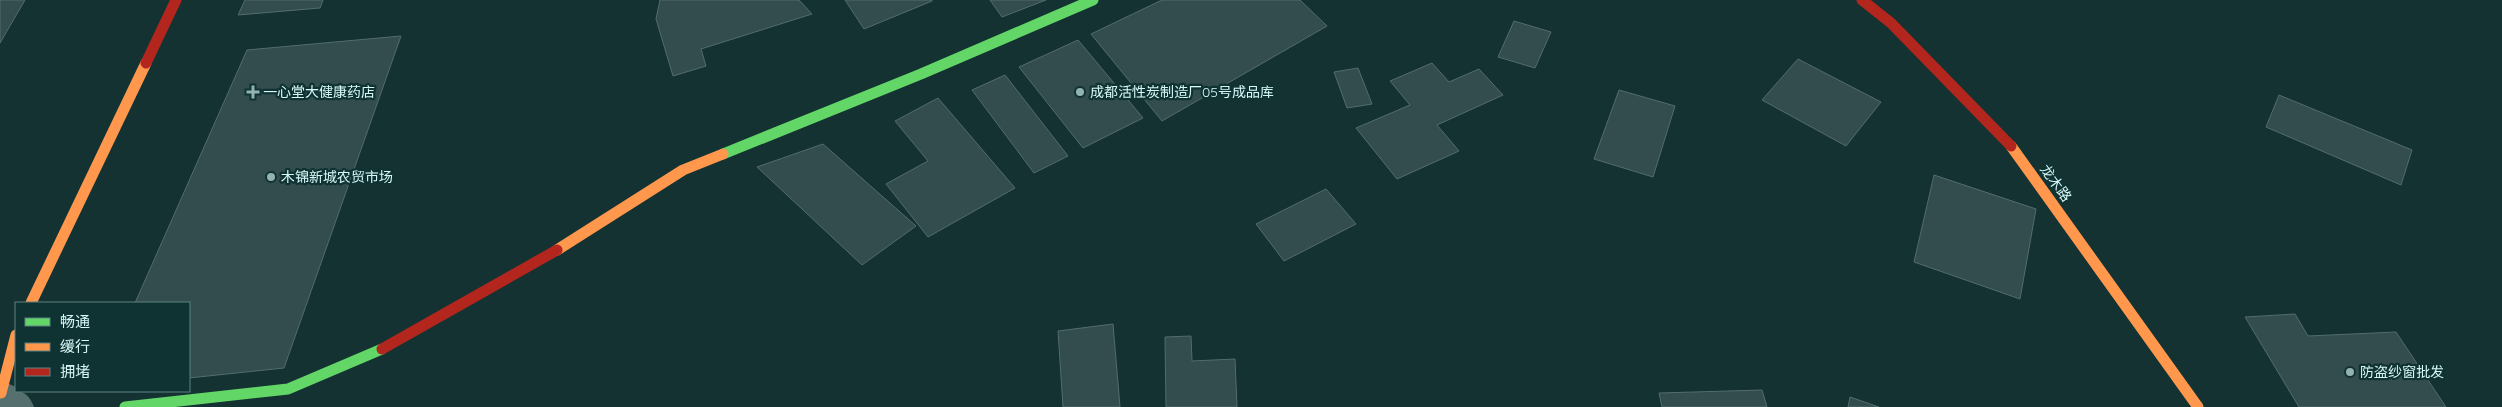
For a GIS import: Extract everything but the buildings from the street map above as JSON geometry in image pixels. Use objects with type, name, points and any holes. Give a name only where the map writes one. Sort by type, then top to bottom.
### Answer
[{"type":"street","points":[[31,302],[176,0]]},
{"type":"street","points":[[125,407],[288,389],[389,346],[593,229],[683,170],[920,74],[1093,0]]},
{"type":"street","name":"龙木路","points":[[1862,0],[1891,23],[2010,145],[2198,407]]},
{"type":"street","points":[[10,400],[15,346]]},
{"type":"traffic: fast","points":[[723,154],[921,74],[1093,0]]},
{"type":"traffic: fast","points":[[125,407],[288,389],[382,349]]},
{"type":"traffic: slow","points":[[31,302],[146,63]]},
{"type":"traffic: slow","points":[[2011,146],[2198,407]]},
{"type":"traffic: slow","points":[[557,250],[593,229],[683,170],[723,154]]},
{"type":"traffic: slow","points":[[1,393],[15,339]]},
{"type":"traffic: jam","points":[[146,63],[176,0]]},
{"type":"traffic: jam","points":[[1862,0],[1891,23],[2011,146]]},
{"type":"traffic: jam","points":[[382,349],[557,250]]},
{"type":"place","name":"一心堂大健康药店","points":[[253,92]]},
{"type":"place","name":"成都活性炭制造厂05号成品库","points":[[1080,92]]},
{"type":"place","name":"木锦新城农贸市场","points":[[271,177]]},
{"type":"place","name":"防盗纱窗批发","points":[[2350,372]]}]
